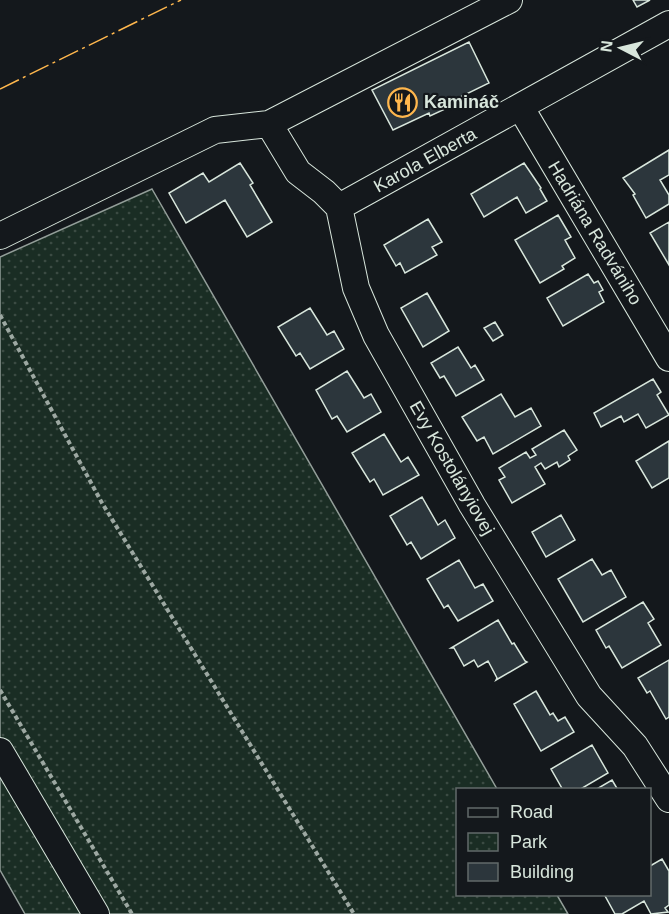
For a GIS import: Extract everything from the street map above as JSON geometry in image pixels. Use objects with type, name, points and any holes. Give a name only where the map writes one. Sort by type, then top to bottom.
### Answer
[{"type":"street","points":[[0,236],[215,130],[269,124],[509,0]]},
{"type":"street","name":"Karola Elberta","points":[[339,207],[669,24]]},
{"type":"street","name":"Hadriána Radvániho","points":[[521,108],[669,358]]},
{"type":"street","points":[[269,124],[298,172],[339,207]]},
{"type":"street","name":"Evy Kostolányiovej","points":[[339,207],[356,288],[376,335],[472,505],[589,696],[635,746],[669,799]]},
{"type":"street","points":[[0,751],[96,914]]},
{"type":"path","points":[[0,315],[102,502],[354,914]]},
{"type":"path","points":[[0,690],[132,914]]},
{"type":"green space","points":[[152,189],[496,788],[456,788],[456,896],[558,896],[568,914],[25,914],[0,870],[0,257]]},
{"type":"building","points":[[633,0],[650,0],[637,7]]},
{"type":"building","points":[[469,42],[489,83],[456,99],[458,103],[430,116],[429,113],[393,130],[372,90]]},
{"type":"building","points":[[669,150],[669,175],[660,180],[669,195],[669,204],[646,218],[633,195],[635,194],[623,178]]},
{"type":"building","points":[[240,163],[253,183],[250,185],[272,222],[247,237],[225,200],[186,223],[169,193],[203,173],[209,182]]},
{"type":"building","points":[[524,163],[547,201],[526,213],[517,197],[484,217],[471,194]]},
{"type":"building","points":[[558,215],[571,237],[565,240],[575,258],[562,266],[564,269],[540,283],[515,240]]},
{"type":"building","points":[[428,219],[442,242],[432,247],[437,255],[405,273],[400,263],[396,266],[384,245]]},
{"type":"building","points":[[669,222],[669,265],[650,233]]},
{"type":"building","points":[[588,274],[594,283],[598,281],[603,290],[599,292],[604,302],[563,326],[547,298]]},
{"type":"building","points":[[427,293],[449,331],[423,347],[401,308]]},
{"type":"building","points":[[310,308],[327,335],[334,331],[344,349],[310,369],[300,353],[296,356],[278,327]]},
{"type":"building","points":[[495,322],[503,335],[493,341],[484,328]]},
{"type":"building","points":[[458,347],[471,368],[475,365],[484,380],[456,396],[444,376],[440,378],[431,363]]},
{"type":"building","points":[[347,371],[364,398],[371,394],[381,412],[347,432],[337,416],[332,419],[316,390]]},
{"type":"building","points":[[653,379],[661,392],[657,395],[669,415],[646,428],[638,414],[624,422],[621,416],[601,427],[594,413]]},
{"type":"building","points":[[501,394],[515,417],[531,408],[541,426],[493,454],[484,437],[477,441],[462,417]]},
{"type":"building","points":[[564,430],[577,450],[568,456],[570,460],[559,467],[557,462],[545,469],[541,463],[535,467],[545,484],[512,503],[499,480],[505,477],[499,468],[526,452],[530,458],[536,455],[532,449]]},
{"type":"building","points":[[384,434],[401,462],[408,457],[419,475],[383,495],[374,479],[370,482],[352,453]]},
{"type":"building","points":[[669,441],[669,478],[652,488],[636,461]]},
{"type":"building","points":[[422,497],[438,525],[445,520],[455,538],[421,559],[411,542],[407,545],[390,516]]},
{"type":"building","points":[[561,515],[575,540],[546,557],[532,532]]},
{"type":"building","points":[[592,559],[602,575],[611,570],[626,597],[583,622],[558,579]]},
{"type":"building","points":[[459,560],[475,588],[483,584],[493,601],[458,621],[448,605],[444,608],[427,579]]},
{"type":"building","points":[[643,602],[654,619],[648,623],[661,645],[622,668],[609,646],[606,648],[596,630]]},
{"type":"building","points":[[498,620],[512,644],[514,643],[527,662],[496,680],[488,661],[478,667],[474,660],[464,666],[454,648],[451,648]]},
{"type":"building","points":[[669,660],[669,717],[666,719],[650,691],[647,693],[638,678]]},
{"type":"building","points":[[536,691],[550,715],[553,713],[558,721],[565,717],[574,732],[541,751],[514,704]]},
{"type":"building","points":[[592,745],[608,773],[582,788],[562,788],[551,769]]},
{"type":"building","points":[[612,780],[617,788],[598,788]]},
{"type":"building","points":[[662,859],[669,871],[669,905],[665,908],[668,912],[651,914],[644,901],[622,914],[615,914],[605,896],[651,896],[651,865]]},
{"type":"power","points":[[0,89],[181,0]]},
{"type":"place","name":"Kamináč","points":[[403,102]]}]
